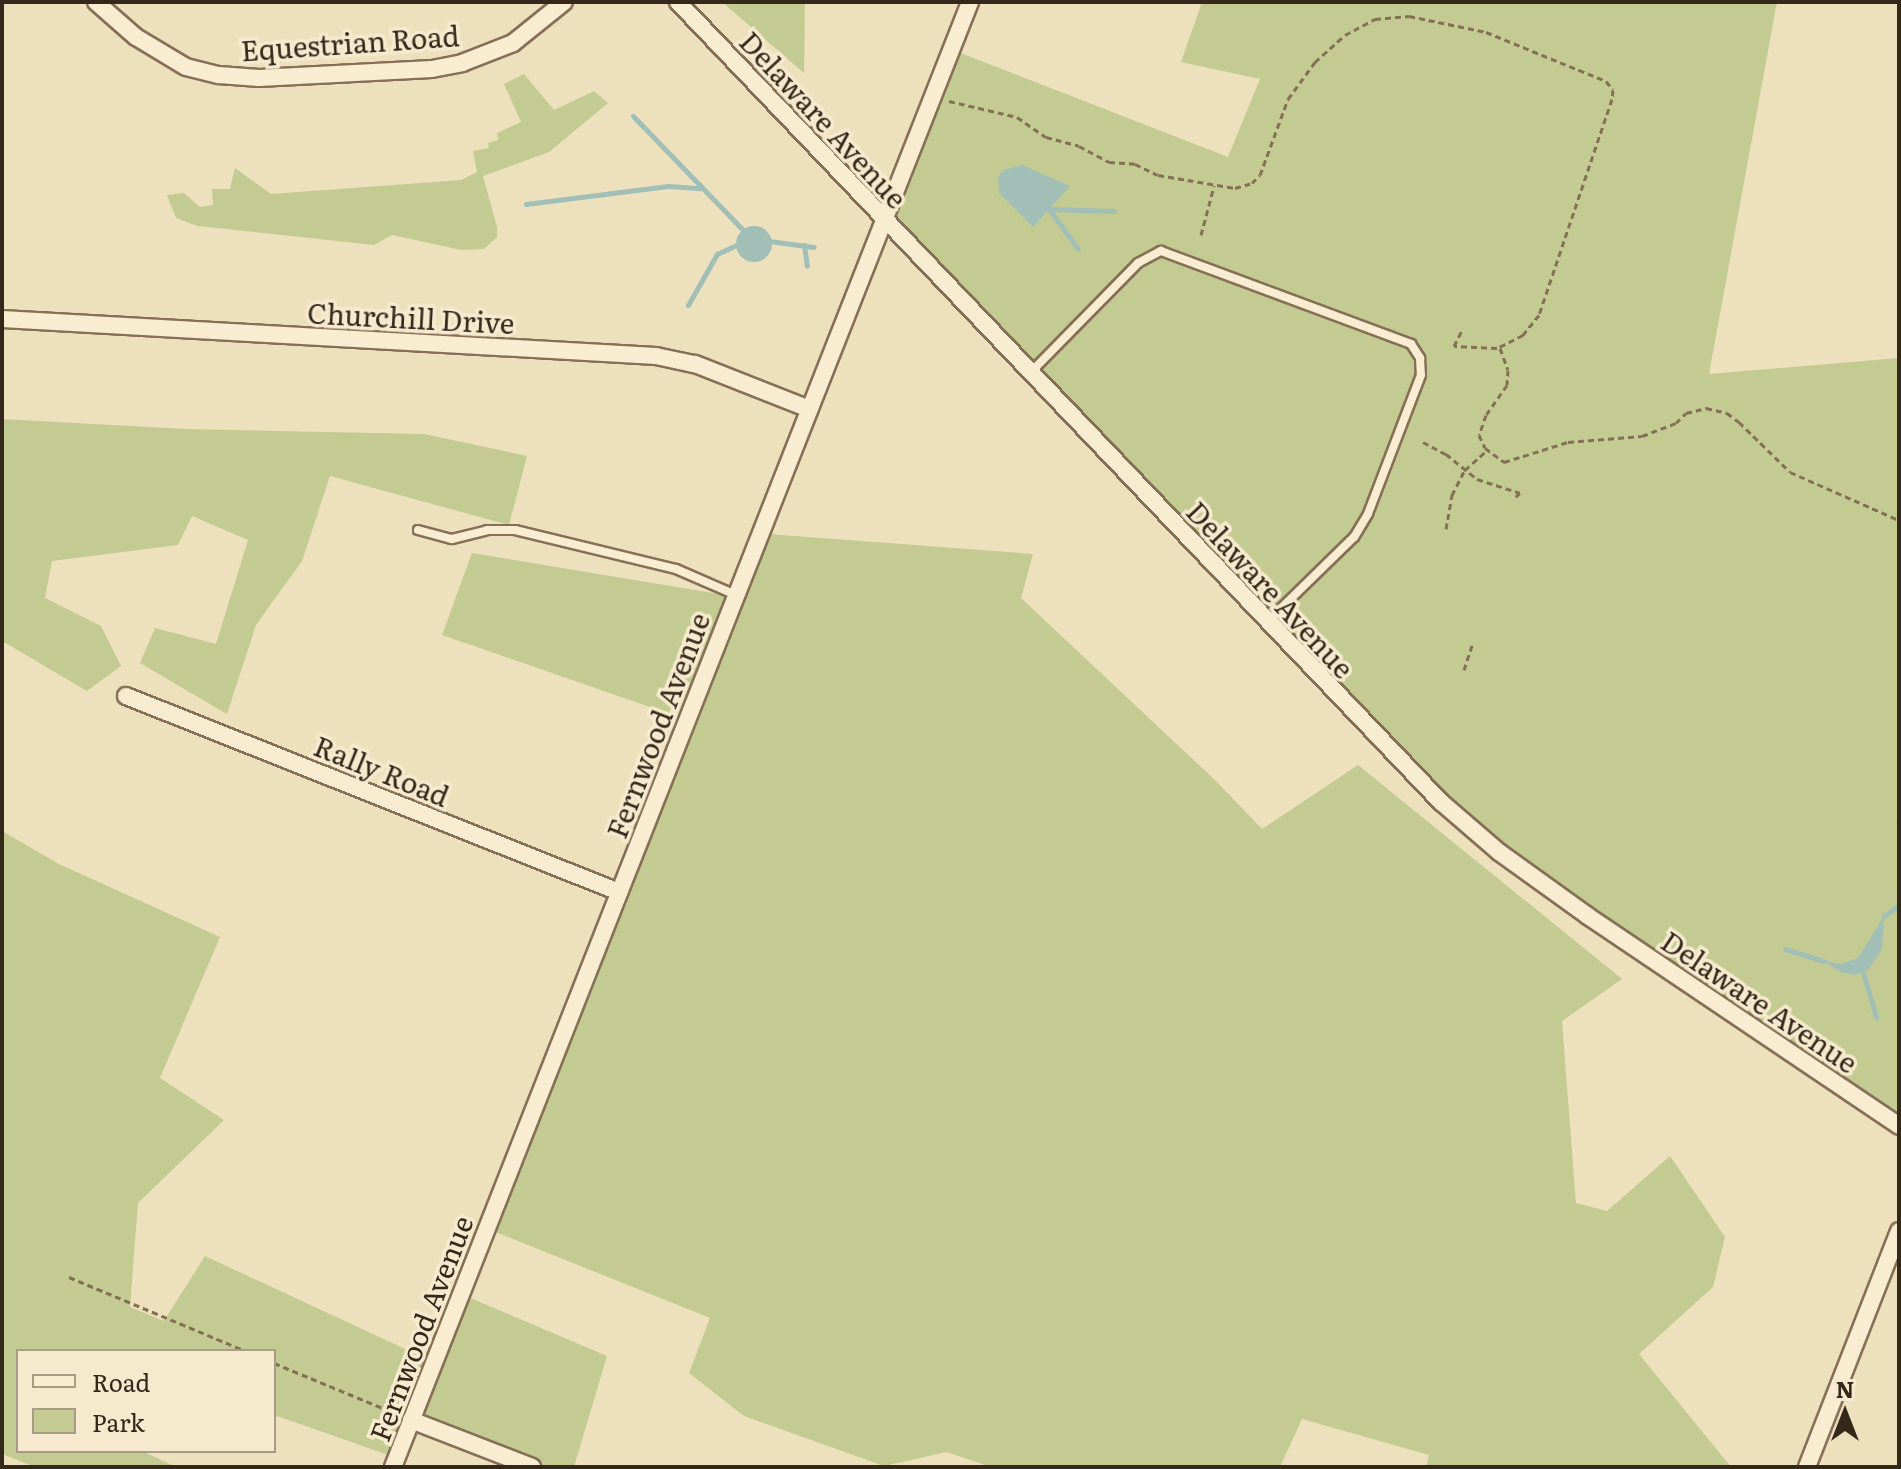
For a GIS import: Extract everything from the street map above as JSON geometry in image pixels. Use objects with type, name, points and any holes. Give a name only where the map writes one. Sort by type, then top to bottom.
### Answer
[{"type":"street","name":"Equestrian Road","points":[[96,2],[136,37],[186,67],[219,75],[259,78],[432,69],[462,63],[513,43],[564,2]]},
{"type":"street","name":"Delaware Avenue","points":[[678,2],[1409,773],[1499,852],[1601,925],[1899,1126]]},
{"type":"street","name":"Fernwood Avenue","points":[[393,1467],[882,218],[970,2]]},
{"type":"street","name":"Churchill Drive","points":[[2,319],[656,356],[695,364],[809,409]]},
{"type":"street","name":"Rally Road","points":[[126,696],[619,892]]},
{"type":"street","points":[[1807,1467],[1899,1231]]},
{"type":"street","points":[[411,1420],[532,1467]]},
{"type":"lane","points":[[1031,372],[1138,263],[1161,251],[1411,344],[1420,358],[1421,375],[1368,514],[1354,537],[1267,622]]},
{"type":"lane","points":[[418,530],[452,539],[487,530],[515,530],[676,569],[736,595]]},
{"type":"path","points":[[933,98],[1017,117],[1046,137],[1079,146],[1109,162],[1135,164],[1158,175],[1235,188],[1256,179],[1288,99],[1305,74],[1337,40],[1383,17],[1414,16],[1486,32],[1606,81],[1613,90],[1612,99],[1539,315],[1523,335],[1500,348],[1479,350],[1454,346],[1463,328]]},
{"type":"path","points":[[1201,235],[1214,186]]},
{"type":"path","points":[[1500,348],[1508,381],[1486,415],[1479,435],[1487,450],[1506,462],[1568,442],[1633,438],[1676,423],[1686,413],[1706,408],[1727,413],[1739,422],[1790,472],[1899,520]]},
{"type":"path","points":[[1423,442],[1438,449],[1477,479],[1520,493],[1514,498]]},
{"type":"path","points":[[1446,529],[1452,495],[1465,470],[1487,450]]},
{"type":"path","points":[[1464,670],[1473,642]]},
{"type":"path","points":[[69,1277],[241,1349]]},
{"type":"path","points":[[276,1364],[411,1420]]},
{"type":"green space","points":[[722,2],[805,2],[804,73]]},
{"type":"green space","points":[[1202,2],[1777,2],[1709,374],[1899,358],[1899,1126],[1499,852],[882,218],[953,50],[1228,157],[1260,79],[1181,62]]},
{"type":"green space","points":[[524,74],[554,110],[594,91],[608,103],[549,152],[483,176],[497,227],[497,237],[484,249],[461,250],[392,235],[374,245],[198,226],[176,218],[167,195],[184,193],[200,207],[213,205],[212,189],[230,189],[235,168],[271,194],[461,180],[477,172],[473,151],[489,148],[488,143],[498,140],[497,133],[521,122],[504,84]]},
{"type":"green space","points":[[2,419],[186,429],[424,434],[527,456],[509,525],[330,476],[302,561],[256,625],[227,714],[140,663],[155,628],[216,644],[248,540],[192,516],[178,545],[52,561],[45,598],[101,626],[121,666],[87,691],[2,641]]},
{"type":"green space","points":[[768,534],[1033,554],[1021,598],[1216,781],[1262,829],[1358,765],[1622,979],[1562,1021],[1576,1203],[1607,1211],[1670,1156],[1725,1237],[1713,1287],[1639,1354],[1731,1467],[1426,1467],[1429,1455],[1302,1419],[1280,1467],[991,1467],[947,1452],[884,1466],[744,1416],[689,1373],[710,1318],[488,1229],[696,723],[442,635],[472,553],[743,598]]},
{"type":"green space","points":[[2,831],[59,864],[220,937],[160,1078],[224,1120],[138,1203],[130,1307],[164,1321],[205,1256],[433,1362],[461,1294],[607,1356],[574,1467],[537,1467],[410,1421],[397,1458],[276,1416],[276,1349],[16,1349],[16,1453],[146,1453],[176,1467],[35,1467],[2,1454]]},
{"type":"water","points":[[1022,165],[1070,186],[1033,227],[999,193],[998,177],[1004,170]]},
{"type":"water","points":[[754,226],[767,231],[772,244],[767,257],[754,262],[741,257],[736,244],[741,231]]},
{"type":"water","points":[[1884,916],[1882,949],[1869,969],[1855,975],[1840,972],[1824,961],[1841,964],[1858,958]]},
{"type":"waterway","points":[[633,116],[746,233]]},
{"type":"waterway","points":[[526,204],[668,186],[700,188]]},
{"type":"waterway","points":[[1049,209],[1114,211]]},
{"type":"waterway","points":[[1049,209],[1078,249]]},
{"type":"waterway","points":[[769,241],[814,247]]},
{"type":"waterway","points":[[688,305],[717,254],[743,242]]},
{"type":"waterway","points":[[804,245],[807,266]]},
{"type":"waterway","points":[[1884,916],[1899,905]]},
{"type":"waterway","points":[[1785,949],[1824,961]]},
{"type":"waterway","points":[[1863,972],[1876,1017]]}]
